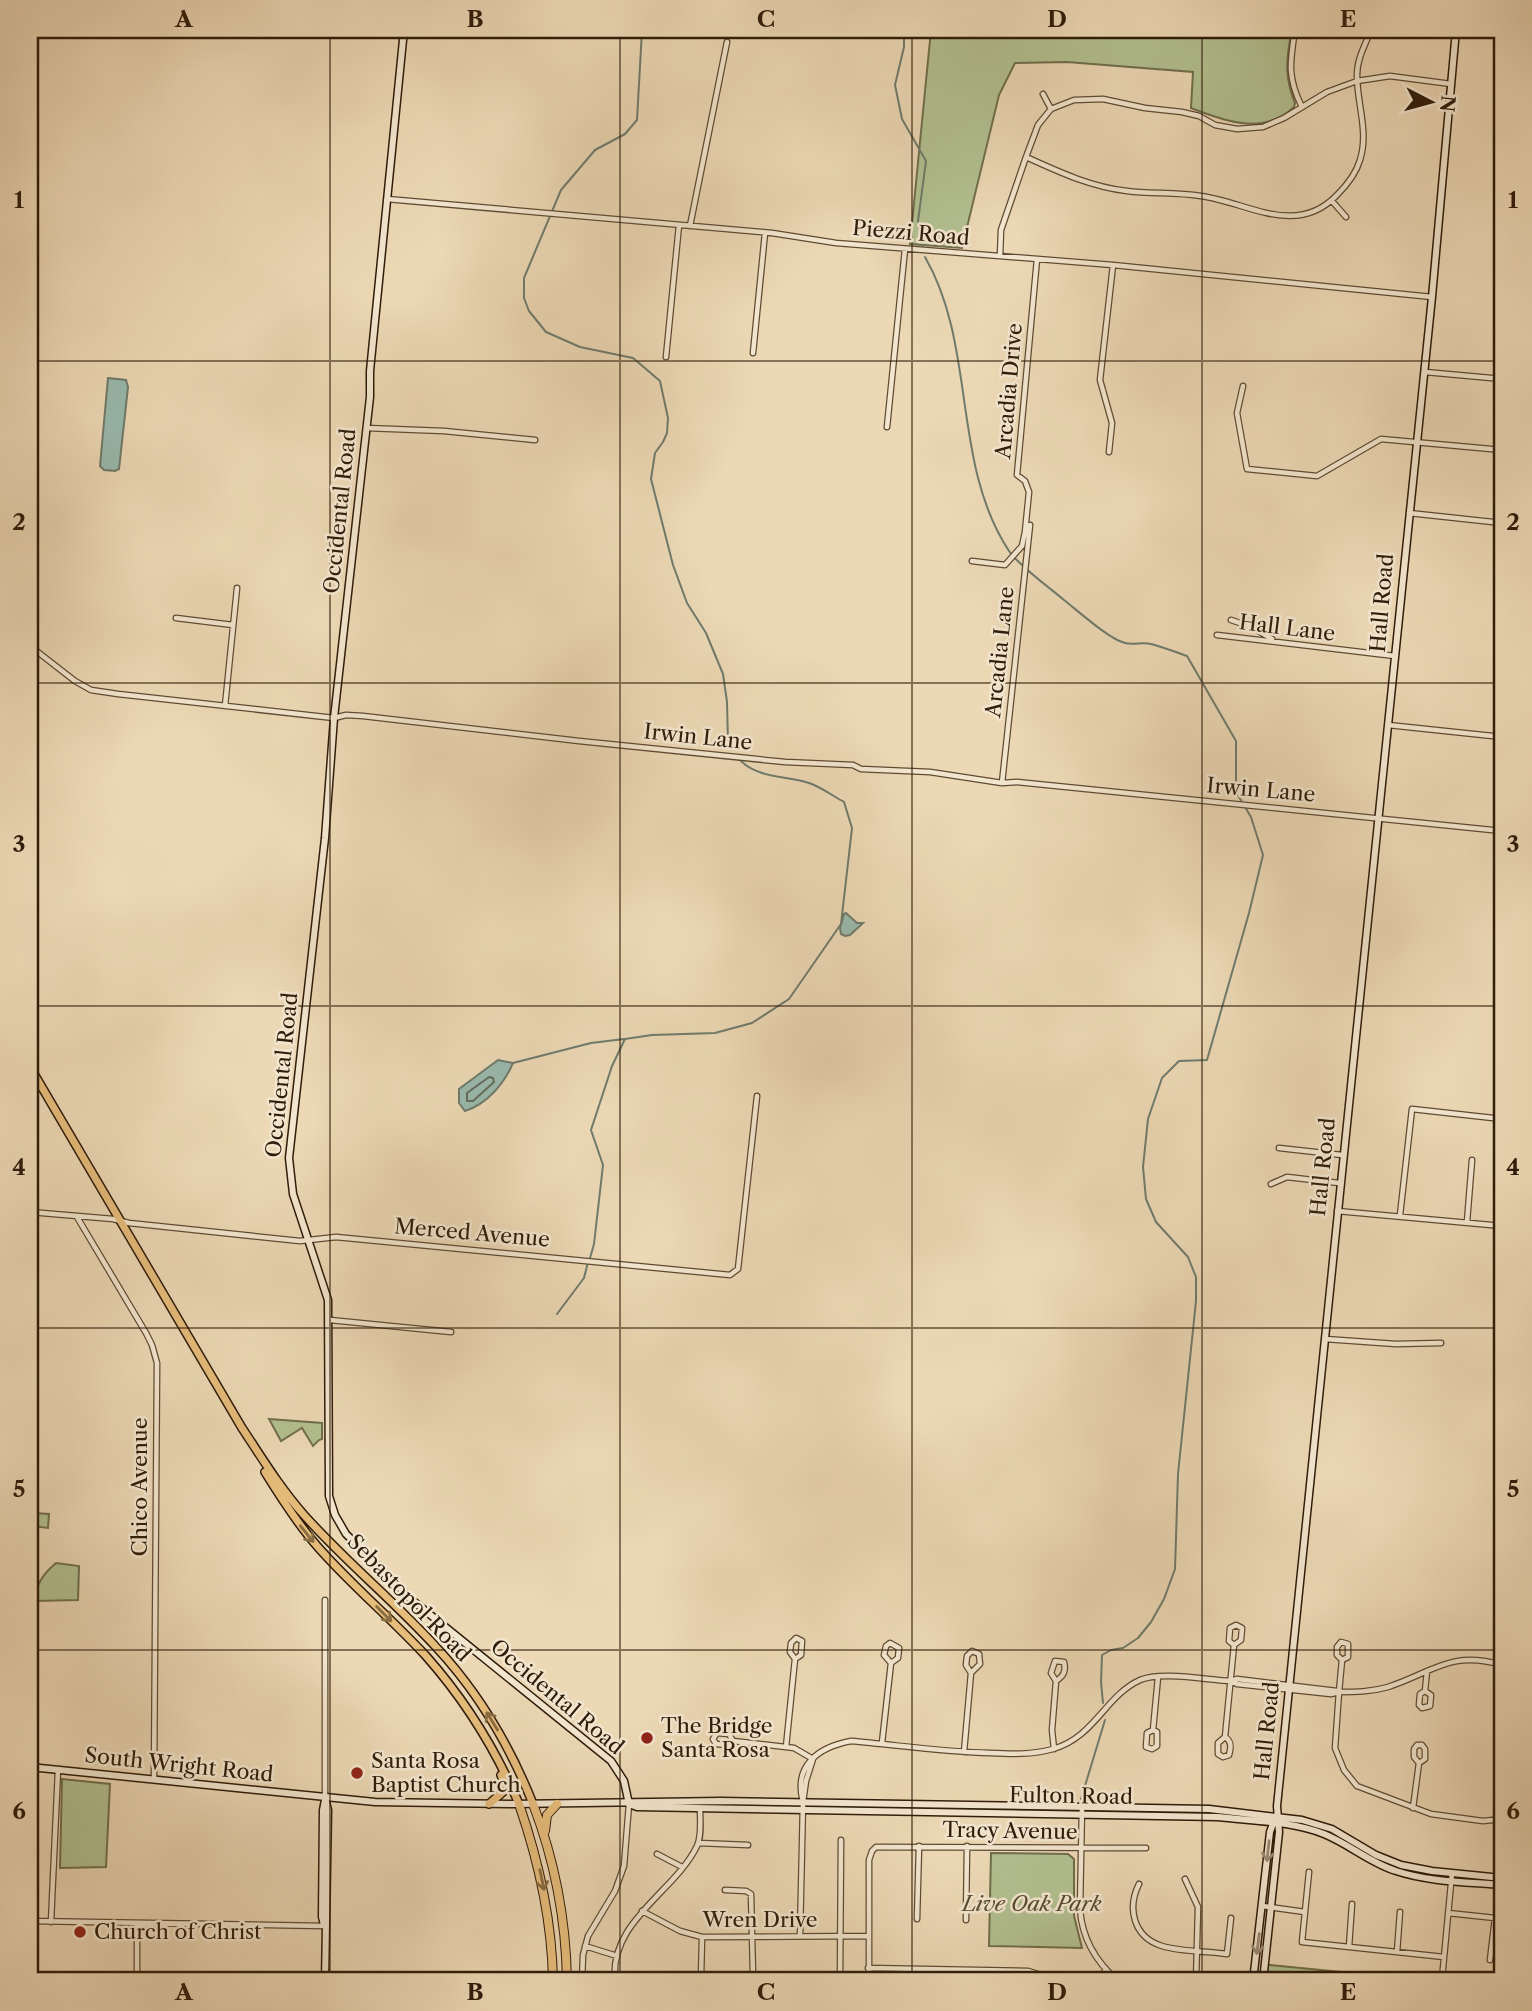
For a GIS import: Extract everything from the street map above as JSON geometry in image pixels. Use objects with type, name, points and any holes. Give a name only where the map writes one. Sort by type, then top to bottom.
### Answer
[{"type":"highway","points":[[519,1804],[544,1891],[553,1981]]},
{"type":"highway","points":[[533,1804],[546,1841],[561,1908],[567,1981]]},
{"type":"highway","points":[[546,1841],[545,1819],[557,1804]]},
{"type":"main road","name":"Sebastopol Road","points":[[30,1067],[242,1428],[276,1491],[304,1530],[335,1566],[424,1654],[451,1686],[483,1733],[519,1804]]},
{"type":"main road","name":"Sebastopol Road","points":[[242,1428],[304,1515],[415,1625],[462,1677],[505,1742],[533,1804]]},
{"type":"main road","points":[[483,1733],[504,1783],[501,1794],[489,1804]]},
{"type":"street","name":"Occidental Road","points":[[404,30],[366,428],[334,718],[330,786],[289,1158],[293,1194],[325,1286],[330,1320],[328,1484],[331,1506],[340,1525],[420,1607],[611,1761],[624,1781],[629,1804],[627,1852],[615,1891],[592,1927],[585,1946],[582,1981]]},
{"type":"street","points":[[1294,30],[1289,72],[1293,89],[1302,107]]},
{"type":"street","points":[[1026,157],[1070,177],[1098,186],[1125,191],[1213,197],[1261,213],[1283,216],[1312,212],[1332,201],[1349,183],[1360,161],[1365,132],[1357,81],[1358,61],[1371,30]]},
{"type":"street","name":"Hall Road","points":[[1275,1821],[1432,296],[1456,30]]},
{"type":"street","points":[[690,226],[727,43]]},
{"type":"street","points":[[1000,256],[1001,230],[1038,125],[1051,109],[1074,100],[1103,99],[1144,108],[1182,112],[1199,116],[1215,125],[1237,129],[1263,127],[1284,118],[1327,92],[1357,81],[1390,76],[1451,84]]},
{"type":"street","points":[[1043,94],[1051,109]]},
{"type":"street","name":"Piezzi Road","points":[[387,199],[765,233],[836,243],[1113,265],[1432,296]]},
{"type":"street","points":[[1332,201],[1346,217]]},
{"type":"street","points":[[666,357],[679,225]]},
{"type":"street","points":[[753,353],[765,233]]},
{"type":"street","points":[[887,427],[905,249]]},
{"type":"street","name":"Arcadia Drive","points":[[972,561],[1004,565],[1022,546],[1029,492],[1025,481],[1017,475],[1037,259]]},
{"type":"street","points":[[1109,452],[1112,424],[1100,380],[1113,265]]},
{"type":"street","points":[[1424,372],[1502,379]]},
{"type":"street","points":[[1243,386],[1237,413],[1247,469],[1317,476],[1381,439],[1502,450]]},
{"type":"street","points":[[366,428],[444,431],[536,440]]},
{"type":"street","points":[[1408,513],[1502,523]]},
{"type":"street","name":"Arcadia Lane","points":[[1002,783],[1030,525]]},
{"type":"street","points":[[225,706],[237,588]]},
{"type":"street","points":[[176,618],[233,625]]},
{"type":"street","points":[[1231,620],[1252,627],[1276,642]]},
{"type":"street","name":"Hall Lane","points":[[1217,635],[1395,656]]},
{"type":"street","name":"Irwin Lane","points":[[30,646],[90,690],[334,718],[346,715],[363,716],[785,762],[930,772],[1002,783],[1017,782],[1502,831]]},
{"type":"street","points":[[1388,725],[1502,737]]},
{"type":"street","name":"Merced Avenue","points":[[30,1212],[287,1240],[335,1236],[730,1275],[737,1269],[757,1096]]},
{"type":"street","points":[[1400,1215],[1412,1109],[1502,1119]]},
{"type":"street","points":[[1279,1148],[1342,1155]]},
{"type":"street","points":[[1467,1222],[1472,1160]]},
{"type":"street","points":[[1271,1184],[1287,1177],[1339,1183]]},
{"type":"street","points":[[1336,1211],[1502,1226]]},
{"type":"street","name":"Chico Avenue","points":[[76,1217],[152,1345],[157,1363],[154,1779]]},
{"type":"street","points":[[330,1320],[451,1332]]},
{"type":"street","points":[[1324,1339],[1395,1344],[1441,1343]]},
{"type":"street","points":[[324,1980],[325,1926],[322,1917],[326,1600]]},
{"type":"street","points":[[1225,1737],[1234,1645]]},
{"type":"street","points":[[964,1752],[971,1672],[966,1662],[969,1652],[972,1651],[979,1654],[980,1664],[971,1672]]},
{"type":"street","points":[[800,1936],[805,1768],[833,1745],[851,1741],[964,1752],[1027,1754],[1054,1749],[1085,1734],[1121,1694],[1140,1680],[1158,1677],[1230,1681],[1331,1693],[1370,1691],[1386,1687],[1452,1660],[1464,1658],[1502,1665]]},
{"type":"street","points":[[786,1747],[795,1659]]},
{"type":"street","points":[[1054,1749],[1052,1730],[1056,1681],[1051,1673],[1052,1664],[1061,1660],[1065,1665],[1064,1675],[1056,1681]]},
{"type":"street","points":[[1342,1660],[1335,1748],[1344,1770],[1364,1789],[1431,1814],[1483,1821],[1499,1819],[1502,1771],[1497,1766],[1498,1755],[1502,1753]]},
{"type":"street","points":[[883,1744],[891,1663]]},
{"type":"street","points":[[1426,1691],[1427,1671]]},
{"type":"street","points":[[1153,1730],[1158,1677]]},
{"type":"street","points":[[733,1741],[786,1747],[801,1751],[813,1759]]},
{"type":"street","points":[[1413,1808],[1419,1763]]},
{"type":"street","name":"South Wright Road","points":[[30,1767],[325,1798],[375,1802],[489,1804]]},
{"type":"street","points":[[51,1922],[58,1770]]},
{"type":"street","name":"Fulton Road","points":[[489,1804],[629,1804],[638,1801],[1082,1810],[1275,1821],[1324,1826],[1376,1855],[1401,1865],[1502,1885]]},
{"type":"street","name":"Fulton Road","points":[[629,1804],[637,1807],[700,1808],[803,1805]]},
{"type":"street","points":[[615,1981],[617,1956],[627,1933],[642,1911],[682,1867],[698,1843],[700,1808]]},
{"type":"street","points":[[1082,1810],[1082,1926],[1092,1952],[1118,1981]]},
{"type":"street","points":[[1254,1981],[1270,1832],[1275,1821]]},
{"type":"street","points":[[1262,1981],[1279,1832],[1275,1821]]},
{"type":"street","name":"Wren Drive","points":[[840,1981],[841,1840]]},
{"type":"street","points":[[698,1843],[748,1845]]},
{"type":"street","name":"Tracy Avenue","points":[[868,1937],[869,1860],[874,1848],[884,1845],[1146,1848]]},
{"type":"street","points":[[917,1919],[919,1846]]},
{"type":"street","points":[[966,1920],[967,1846]]},
{"type":"street","points":[[657,1854],[682,1867]]},
{"type":"street","points":[[1309,1872],[1302,1942],[1444,1957]]},
{"type":"street","points":[[1442,1979],[1452,1877]]},
{"type":"street","name":"Fulton Road","points":[[1452,1877],[1502,1878]]},
{"type":"street","points":[[1185,1879],[1198,1907],[1196,1981]]},
{"type":"street","points":[[1139,1884],[1133,1896],[1131,1910],[1134,1920],[1145,1936],[1163,1946],[1227,1954],[1231,1918]]},
{"type":"street","points":[[725,1890],[746,1891],[751,1894],[753,1976],[758,1981]]},
{"type":"street","points":[[1349,1947],[1352,1904]]},
{"type":"street","points":[[1262,1906],[1305,1912]]},
{"type":"street","name":"Wren Drive","points":[[642,1911],[680,1931],[702,1937],[868,1937]]},
{"type":"street","points":[[1397,1952],[1400,1912]]},
{"type":"street","points":[[1448,1913],[1495,1918],[1490,1960]]},
{"type":"street","points":[[30,1922],[325,1926]]},
{"type":"street","points":[[137,1923],[137,1981]]},
{"type":"street","points":[[701,1978],[702,1937]]},
{"type":"street","points":[[868,1937],[869,1981]]},
{"type":"street","points":[[585,1946],[617,1956]]},
{"type":"street","points":[[868,1968],[1028,1971],[1038,1974],[1041,1981]]},
{"type":"street","points":[[1096,1981],[1106,1970]]},
{"type":"street","points":[[776,1981],[786,1979]]},
{"type":"green space","points":[[931,30],[1253,30],[1291,35],[1287,69],[1295,103],[1294,107],[1282,116],[1270,121],[1230,121],[1191,108],[1193,72],[1067,62],[1015,63],[999,95],[962,248],[910,244]]},
{"type":"green space","points":[[269,1419],[322,1423],[322,1439],[313,1446],[302,1428],[281,1441]]},
{"type":"green space","points":[[33,1513],[49,1514],[48,1528],[31,1526]]},
{"type":"green space","points":[[56,1563],[79,1566],[78,1600],[35,1601],[41,1580]]},
{"type":"green space","points":[[62,1779],[110,1784],[106,1867],[60,1868]]},
{"type":"green space","name":"Live Oak Park","points":[[991,1853],[1068,1854],[1074,1859],[1074,1916],[1082,1948],[989,1946]]},
{"type":"green space","points":[[1270,1965],[1433,1981],[1266,1981]]},
{"type":"water","points":[[108,378],[126,380],[128,387],[119,469],[115,471],[104,470],[100,466]]},
{"type":"water","points":[[846,913],[857,923],[863,923],[850,935],[845,936],[841,934],[840,928]]},
{"type":"water","points":[[498,1060],[513,1063],[505,1078],[481,1104],[465,1111],[459,1103],[459,1089]]},
{"type":"waterway","points":[[642,30],[637,120],[625,134],[595,150],[561,190],[524,278],[524,298],[529,311],[546,332],[580,347],[633,358],[660,381],[668,418],[667,433],[655,453],[651,479],[673,565],[687,603],[706,633],[723,674],[728,743]]},
{"type":"waterway","points":[[904,30],[904,47],[895,85],[902,119],[926,161],[918,221],[923,246]]},
{"type":"waterway","points":[[925,257],[941,292],[952,329],[979,481],[991,517],[1009,551],[1019,563],[1111,636],[1125,643],[1151,644],[1187,656],[1236,741],[1236,792],[1251,817],[1263,855],[1207,1060],[1179,1061],[1162,1078],[1148,1119],[1143,1167],[1146,1199],[1156,1222],[1188,1257],[1196,1277],[1196,1301],[1178,1474],[1175,1569],[1164,1599],[1138,1638],[1123,1648],[1102,1655],[1103,1703]]},
{"type":"waterway","points":[[590,1258],[603,1165],[591,1130],[612,1066],[625,1039],[652,1035],[715,1033],[752,1023],[789,999],[841,924],[852,828],[844,802],[813,785],[764,774],[741,761]]},
{"type":"waterway","points":[[513,1063],[591,1043],[624,1039]]},
{"type":"waterway","points":[[557,1314],[584,1278],[588,1262]]},
{"type":"waterway","points":[[1081,1799],[1105,1720]]},
{"type":"place","name":"The Bridge Santa Rosa","points":[[647,1738]]},
{"type":"place","name":"Santa Rosa Baptist Church","points":[[357,1773]]},
{"type":"place","name":"Church of Christ","points":[[80,1932]]}]
